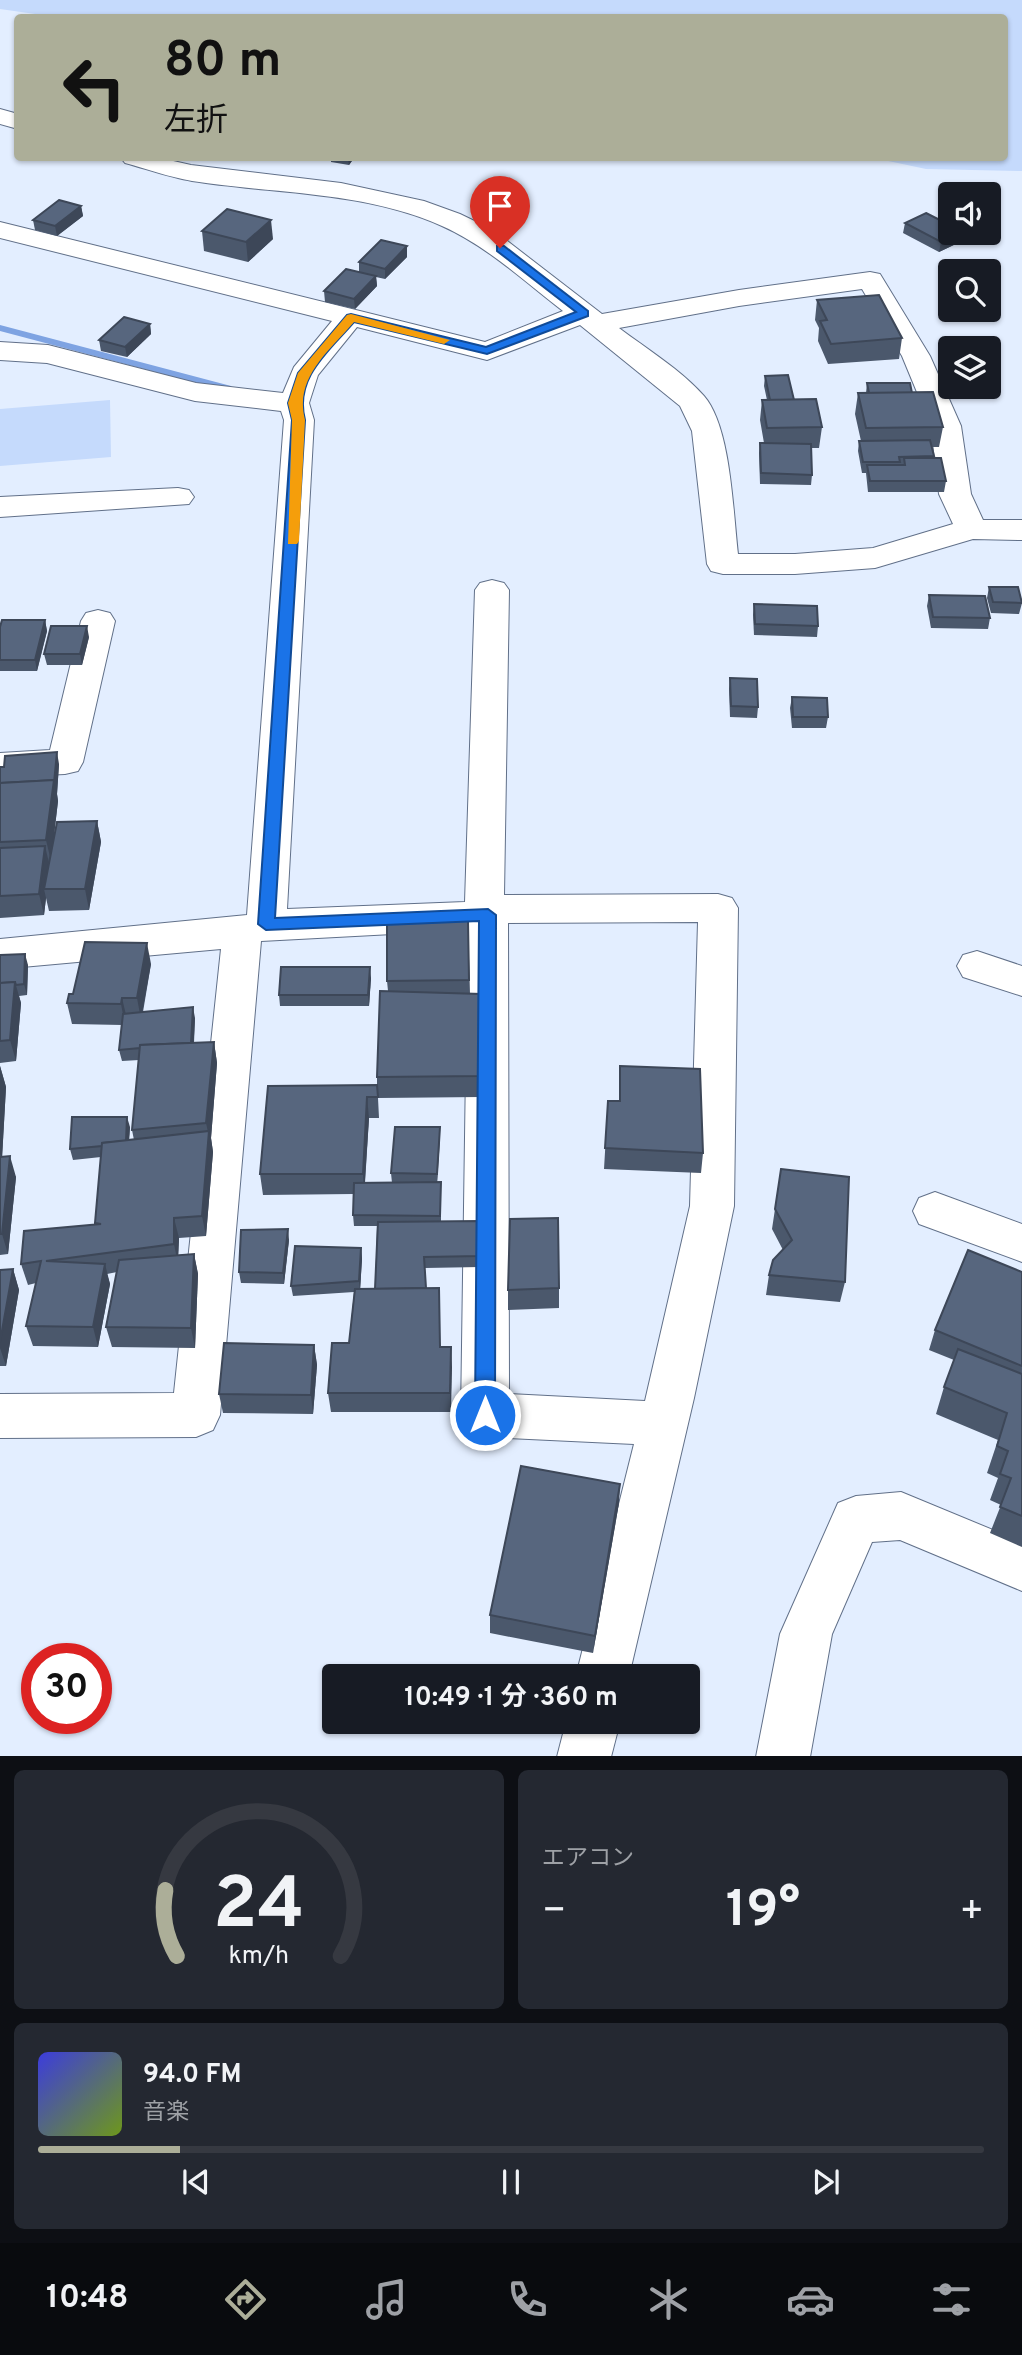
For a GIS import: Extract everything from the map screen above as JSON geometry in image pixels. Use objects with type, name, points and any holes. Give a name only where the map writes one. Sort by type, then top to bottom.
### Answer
[{"type":"street","points":[[145,161],[187,172],[350,192],[457,220],[484,236],[591,318],[693,402],[707,431],[723,564],[795,564],[875,558],[971,529],[1022,530]]},
{"type":"street","points":[[0,230],[487,351],[591,318],[870,281],[916,356],[946,426],[955,494],[971,529]]},
{"type":"street","points":[[0,1416],[197,1415],[254,928],[293,527],[299,420],[294,403],[304,373],[351,317]]},
{"type":"street","points":[[0,351],[48,354],[195,392],[294,403]]},
{"type":"street","points":[[0,507],[178,497]]},
{"type":"street","points":[[492,590],[486,912],[485,1415],[663,1424]]},
{"type":"street","points":[[0,765],[65,762],[98,621]]},
{"type":"street","points":[[0,954],[254,928],[486,912],[719,908],[712,1206],[606,1664]]},
{"type":"street","points":[[977,966],[1022,981]]},
{"type":"street","points":[[934,1211],[1022,1243]]},
{"type":"street","points":[[783,1756],[806,1634],[856,1520],[901,1516],[1022,1567]]},
{"type":"street","points":[[584,1756],[590,1734]]},
{"type":"shaded area","points":[[0,0],[1022,0],[1022,171],[926,169],[888,161],[1008,161],[1008,14],[35,14],[0,9]]},
{"type":"shaded area","points":[[110,400],[111,457],[0,466],[0,409]]},
{"type":"building","points":[[59,200],[81,206],[55,226],[33,220]]},
{"type":"building","points":[[227,209],[271,220],[246,242],[202,231]]},
{"type":"building","points":[[926,213],[938,219],[938,240],[905,223]]},
{"type":"building","points":[[381,240],[407,246],[385,269],[359,262]]},
{"type":"building","points":[[346,269],[376,276],[354,299],[324,291]]},
{"type":"building","points":[[879,295],[902,338],[831,344],[820,321],[827,320],[817,300]]},
{"type":"building","points":[[124,317],[150,324],[125,347],[99,340]]},
{"type":"building","points":[[788,375],[794,400],[770,400],[765,376]]},
{"type":"building","points":[[867,383],[910,383],[912,393],[869,393]]},
{"type":"building","points":[[933,392],[943,427],[866,428],[858,393]]},
{"type":"building","points":[[816,399],[822,427],[767,428],[762,400]]},
{"type":"building","points":[[930,440],[934,456],[899,457],[900,462],[863,462],[859,441]]},
{"type":"building","points":[[760,443],[811,444],[812,475],[761,473]]},
{"type":"building","points":[[904,458],[941,458],[946,481],[870,481],[867,465],[905,465]]},
{"type":"building","points":[[989,587],[1018,587],[1022,603],[993,602]]},
{"type":"building","points":[[929,595],[985,596],[990,618],[933,617]]},
{"type":"building","points":[[754,604],[817,606],[818,626],[755,624]]},
{"type":"building","points":[[2,620],[45,620],[35,660],[0,660]]},
{"type":"building","points":[[51,626],[87,626],[80,654],[44,654]]},
{"type":"building","points":[[730,678],[757,679],[758,707],[731,706]]},
{"type":"building","points":[[792,697],[827,698],[828,717],[793,717]]},
{"type":"building","points":[[57,752],[54,783],[54,780],[0,783],[0,767],[4,767],[5,756]]},
{"type":"building","points":[[54,780],[46,840],[0,842],[0,783]]},
{"type":"building","points":[[97,821],[85,889],[44,889],[57,822]]},
{"type":"building","points":[[45,846],[39,894],[0,896],[0,848]]},
{"type":"building","points":[[387,921],[468,921],[469,980],[387,981]]},
{"type":"building","points":[[85,942],[147,943],[137,998],[122,998],[121,1004],[67,1003],[69,994],[73,994]]},
{"type":"building","points":[[25,954],[24,984],[0,983],[0,955]]},
{"type":"building","points":[[281,967],[370,967],[368,995],[279,995]]},
{"type":"building","points":[[15,982],[10,1040],[0,1041],[0,983]]},
{"type":"building","points":[[380,991],[481,994],[481,1076],[377,1077]]},
{"type":"building","points":[[193,1007],[191,1043],[140,1045],[140,1048],[119,1050],[123,1014]]},
{"type":"building","points":[[214,1042],[206,1123],[132,1130],[140,1045]]},
{"type":"building","points":[[620,1066],[700,1069],[703,1153],[605,1148],[608,1101],[620,1101]]},
{"type":"building","points":[[377,1085],[378,1097],[367,1097],[363,1174],[260,1174],[268,1086]]},
{"type":"building","points":[[72,1117],[127,1117],[126,1141],[70,1149]]},
{"type":"building","points":[[395,1127],[440,1127],[437,1174],[391,1173]]},
{"type":"building","points":[[209,1131],[202,1216],[174,1218],[174,1244],[46,1261],[105,1264],[93,1327],[26,1326],[41,1261],[21,1264],[24,1231],[101,1224],[95,1223],[102,1143]]},
{"type":"building","points":[[10,1156],[2,1234],[0,1234],[0,1157]]},
{"type":"building","points":[[781,1169],[849,1177],[845,1282],[769,1275],[773,1260],[792,1240],[775,1209]]},
{"type":"building","points":[[441,1182],[440,1216],[353,1215],[354,1183]]},
{"type":"building","points":[[558,1218],[559,1288],[508,1290],[510,1219]]},
{"type":"building","points":[[479,1221],[480,1256],[424,1257],[426,1288],[375,1289],[378,1222]]},
{"type":"building","points":[[288,1229],[283,1273],[239,1272],[241,1230]]},
{"type":"building","points":[[295,1246],[361,1248],[359,1281],[291,1286]]},
{"type":"building","points":[[968,1250],[1022,1272],[1022,1366],[935,1330]]},
{"type":"building","points":[[194,1254],[191,1328],[106,1327],[119,1260]]},
{"type":"building","points":[[13,1269],[0,1342],[0,1270]]},
{"type":"building","points":[[439,1288],[440,1347],[451,1347],[450,1393],[328,1393],[332,1343],[349,1343],[355,1289]]},
{"type":"building","points":[[224,1343],[314,1345],[311,1395],[219,1394]]},
{"type":"building","points":[[958,1349],[1022,1374],[1022,1516],[1000,1507],[1011,1478],[1000,1474],[1008,1451],[997,1446],[1007,1413],[944,1387]]},
{"type":"building","points":[[521,1466],[620,1484],[595,1636],[490,1615]]},
{"type":"waterway","points":[[0,328],[227,388]]},
{"type":"slow traffic","points":[[292,541],[299,420],[294,403],[304,373],[351,317],[444,340]]},
{"type":"route","points":[[485,1415],[488,915],[266,924],[289,606],[299,420],[294,403],[304,373],[351,317],[487,351],[584,313],[500,248]]}]
